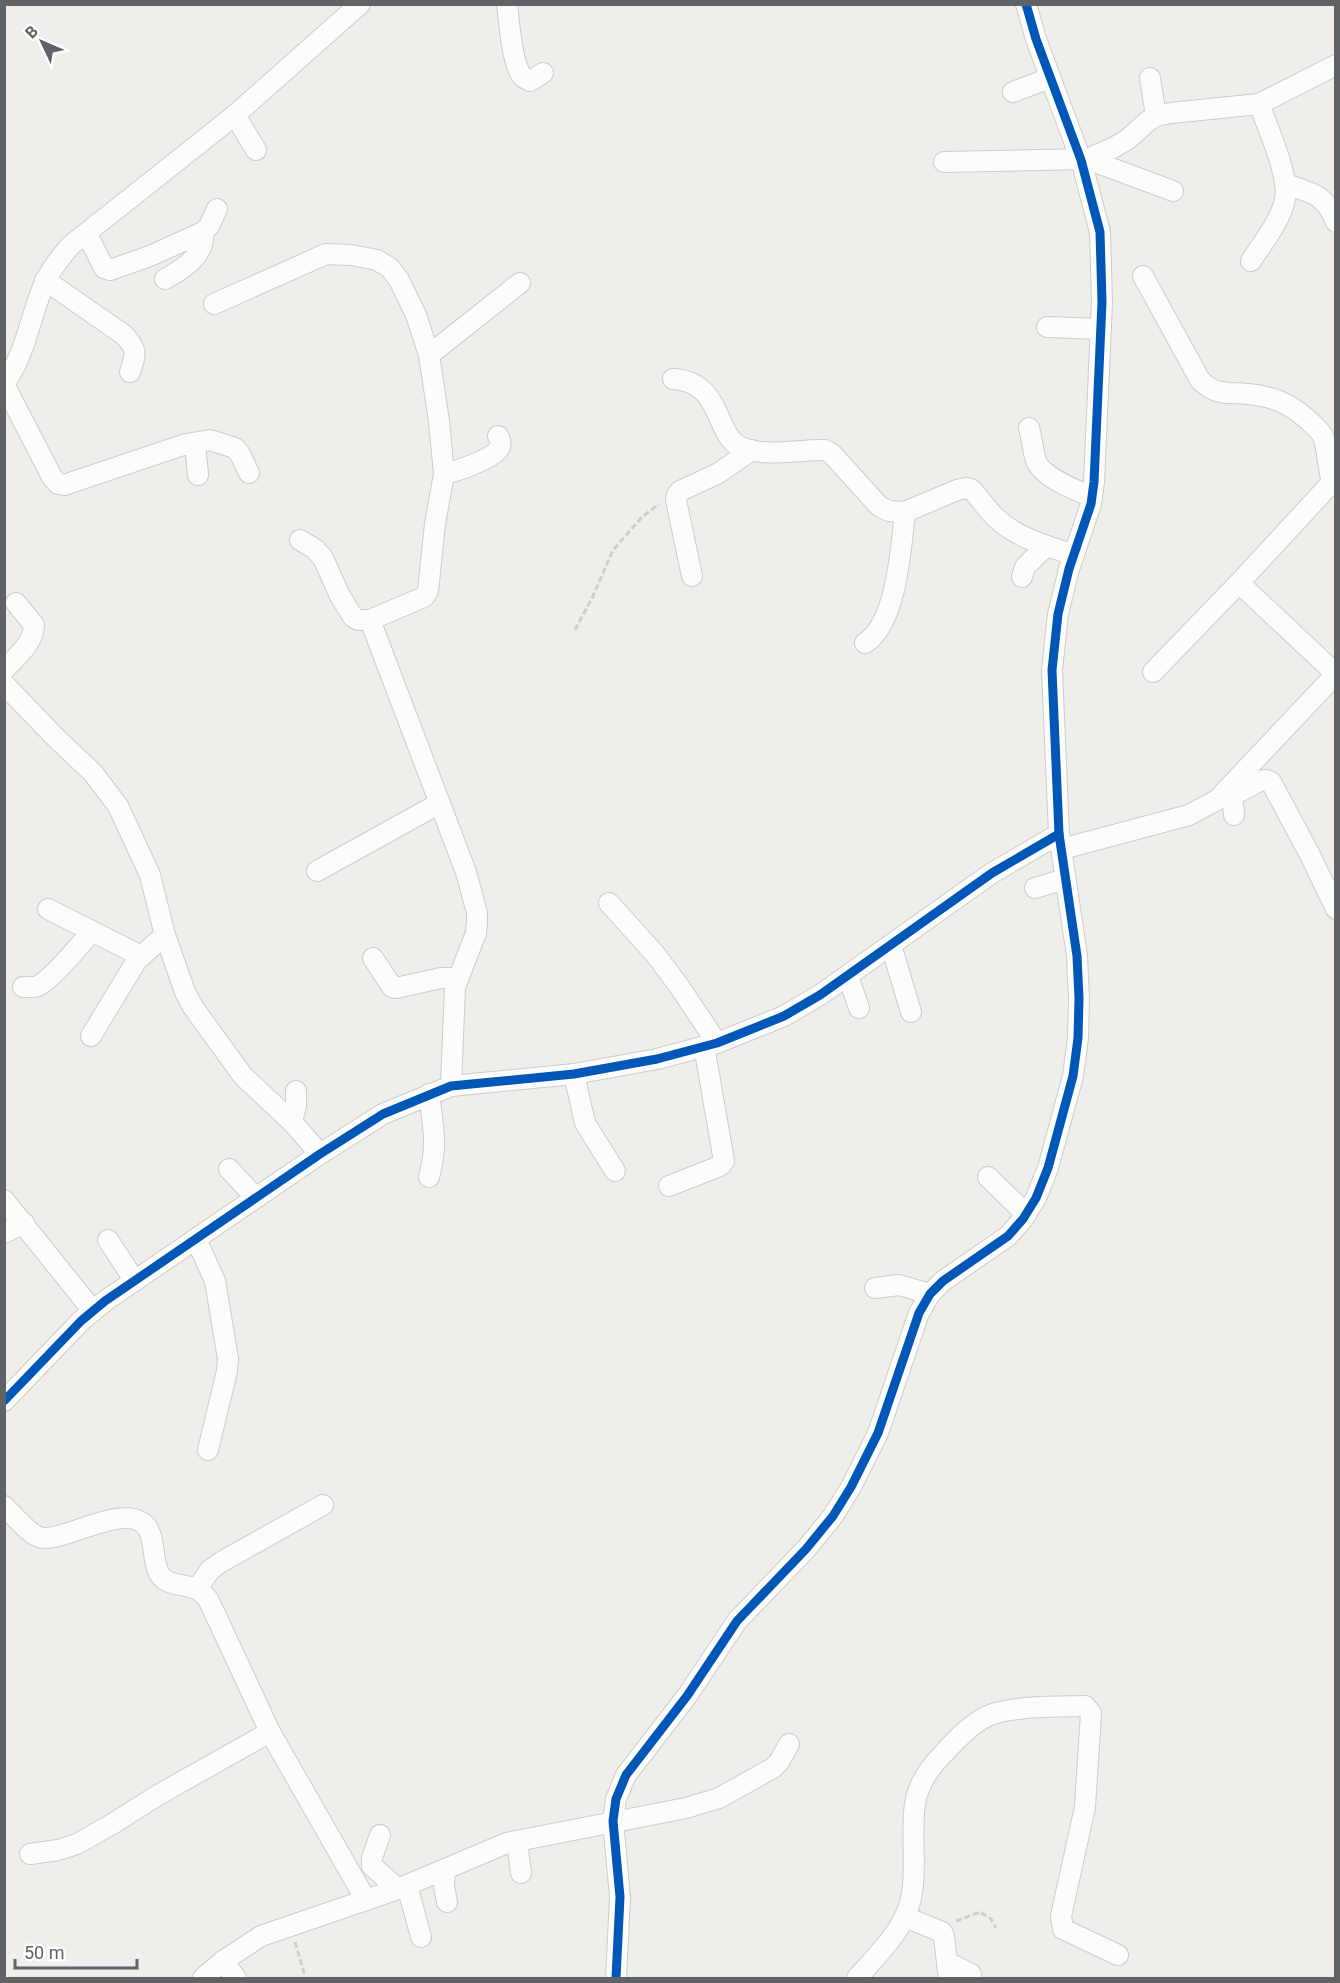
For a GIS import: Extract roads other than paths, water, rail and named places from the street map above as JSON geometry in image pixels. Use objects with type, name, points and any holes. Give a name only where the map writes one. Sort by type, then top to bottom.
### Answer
[{"type":"street","points":[[249,473],[235,448],[210,440],[64,485],[58,484],[52,477],[4,384],[15,370],[45,280],[70,246],[235,115],[360,4]]},
{"type":"street","points":[[507,4],[513,49],[522,76],[530,81],[543,73]]},
{"type":"street","points":[[616,1978],[620,1897],[613,1821],[616,1799],[626,1775],[687,1696],[737,1622],[806,1550],[851,1487],[878,1433],[919,1312],[930,1294],[943,1281],[1008,1236],[1026,1214],[1036,1198],[1048,1168],[1073,1076],[1078,1038],[1077,956],[1061,842],[1052,670],[1058,614],[1092,497],[1094,482],[1102,302],[1100,232],[1084,159],[1050,78],[1026,4]]},
{"type":"street","points":[[944,162],[1084,159],[1113,148],[1156,117],[1171,113],[1259,104],[1335,65]]},
{"type":"street","points":[[1014,92],[1050,78]]},
{"type":"street","points":[[1150,78],[1156,117]]},
{"type":"street","points":[[1251,261],[1282,211],[1286,197],[1285,184],[1273,141],[1259,104]]},
{"type":"street","points":[[235,115],[255,150]]},
{"type":"street","points":[[1084,159],[1173,191]]},
{"type":"street","points":[[1285,184],[1322,198],[1330,207],[1335,222]]},
{"type":"street","points":[[87,234],[104,268],[110,270],[150,256],[203,232],[209,226],[217,209]]},
{"type":"street","points":[[165,279],[182,270],[202,247],[203,232]]},
{"type":"street","points":[[214,304],[326,254],[351,255],[377,260],[390,268],[399,280],[416,315],[429,355],[444,474],[435,524],[428,591],[424,597],[370,620],[358,620],[353,617],[340,596],[323,558],[315,549],[300,540]]},
{"type":"street","points":[[1143,276],[1200,380],[1208,387],[1224,394],[1248,394],[1271,398],[1297,410],[1323,436],[1334,482],[1153,672]]},
{"type":"street","points":[[45,280],[124,335],[133,345],[136,355],[130,372]]},
{"type":"street","points":[[429,355],[520,283]]},
{"type":"street","points":[[1047,327],[1101,329]]},
{"type":"street","points":[[673,380],[684,380],[694,384],[708,394],[732,441],[738,446],[767,452],[825,450],[832,454],[879,506],[889,511],[905,512],[957,490],[971,489],[1006,526],[1033,541],[1074,555]]},
{"type":"street","points":[[1029,428],[1036,462],[1040,468],[1046,474],[1092,497]]},
{"type":"street","points":[[444,474],[461,470],[493,454],[500,449],[501,441],[498,436]]},
{"type":"street","points":[[195,443],[198,475]]},
{"type":"street","points":[[692,576],[676,500],[677,495],[680,491],[717,474],[752,450]]},
{"type":"street","points":[[865,643],[876,634],[895,587],[905,512]]},
{"type":"street","points":[[1022,577],[1025,567],[1046,546]]},
{"type":"street","points":[[9,1391],[93,1311],[255,1198],[382,1114],[451,1086],[574,1074],[657,1059],[711,1044],[784,1016],[820,995],[992,873],[1061,842],[1190,814],[1227,794],[1335,674],[1239,583]]},
{"type":"street","points":[[4,670],[29,642],[33,633],[34,625],[16,603]]},
{"type":"street","points":[[370,620],[469,882],[477,913],[476,933],[455,987],[451,1086]]},
{"type":"street","points":[[4,684],[93,773],[118,806],[150,875],[165,935],[185,992],[198,1015],[243,1076],[292,1122],[320,1154]]},
{"type":"street","points":[[1227,794],[1242,790],[1263,779],[1271,782],[1310,855],[1335,909]]},
{"type":"street","points":[[1227,794],[1234,815]]},
{"type":"street","points":[[317,871],[440,803]]},
{"type":"street","points":[[1035,888],[1065,879]]},
{"type":"street","points":[[609,903],[655,954],[679,986],[711,1044],[724,1161],[720,1166],[669,1186]]},
{"type":"street","points":[[48,909],[141,956]]},
{"type":"street","points":[[23,987],[35,987],[45,981],[92,931]]},
{"type":"street","points":[[91,1036],[141,956],[165,935]]},
{"type":"street","points":[[891,945],[911,1012]]},
{"type":"street","points":[[373,958],[392,987],[396,988],[441,978],[458,978]]},
{"type":"street","points":[[848,976],[859,1008]]},
{"type":"street","points":[[574,1074],[585,1123],[615,1171]]},
{"type":"street","points":[[292,1122],[296,1106],[296,1091]]},
{"type":"street","points":[[429,1094],[435,1144],[429,1177]]},
{"type":"street","points":[[230,1169],[255,1198]]},
{"type":"street","points":[[988,1177],[1026,1214]]},
{"type":"street","points":[[4,1200],[93,1311]]},
{"type":"street","points":[[4,1233],[24,1224]]},
{"type":"street","points":[[196,1239],[215,1281],[228,1359],[208,1450]]},
{"type":"street","points":[[108,1240],[135,1281]]},
{"type":"street","points":[[875,1288],[899,1285],[930,1294]]},
{"type":"street","points":[[197,1589],[210,1570],[221,1562],[323,1505]]},
{"type":"street","points":[[4,1506],[38,1538],[48,1538],[94,1524],[130,1517],[143,1522],[150,1530],[159,1573],[165,1580],[197,1589],[209,1601],[270,1732],[366,1900]]},
{"type":"street","points":[[857,1978],[905,1917],[912,1886],[915,1803],[927,1771],[959,1737],[980,1720],[1007,1711],[1085,1706],[1091,1713],[1085,1807],[1061,1923],[1063,1929],[1118,1955]]},
{"type":"street","points":[[30,1854],[58,1850],[76,1844],[270,1732]]},
{"type":"street","points":[[203,1978],[222,1961],[261,1936],[403,1887],[507,1843],[686,1808],[718,1798],[772,1768],[779,1762],[789,1744]]},
{"type":"street","points":[[380,1834],[372,1858],[372,1866],[403,1887],[421,1937]]},
{"type":"street","points":[[517,1841],[521,1873]]},
{"type":"street","points":[[445,1869],[444,1886],[447,1902]]},
{"type":"street","points":[[905,1917],[938,1929],[944,1936],[947,1967],[970,1974]]},
{"type":"street","points":[[222,1961],[236,1978]]}]
